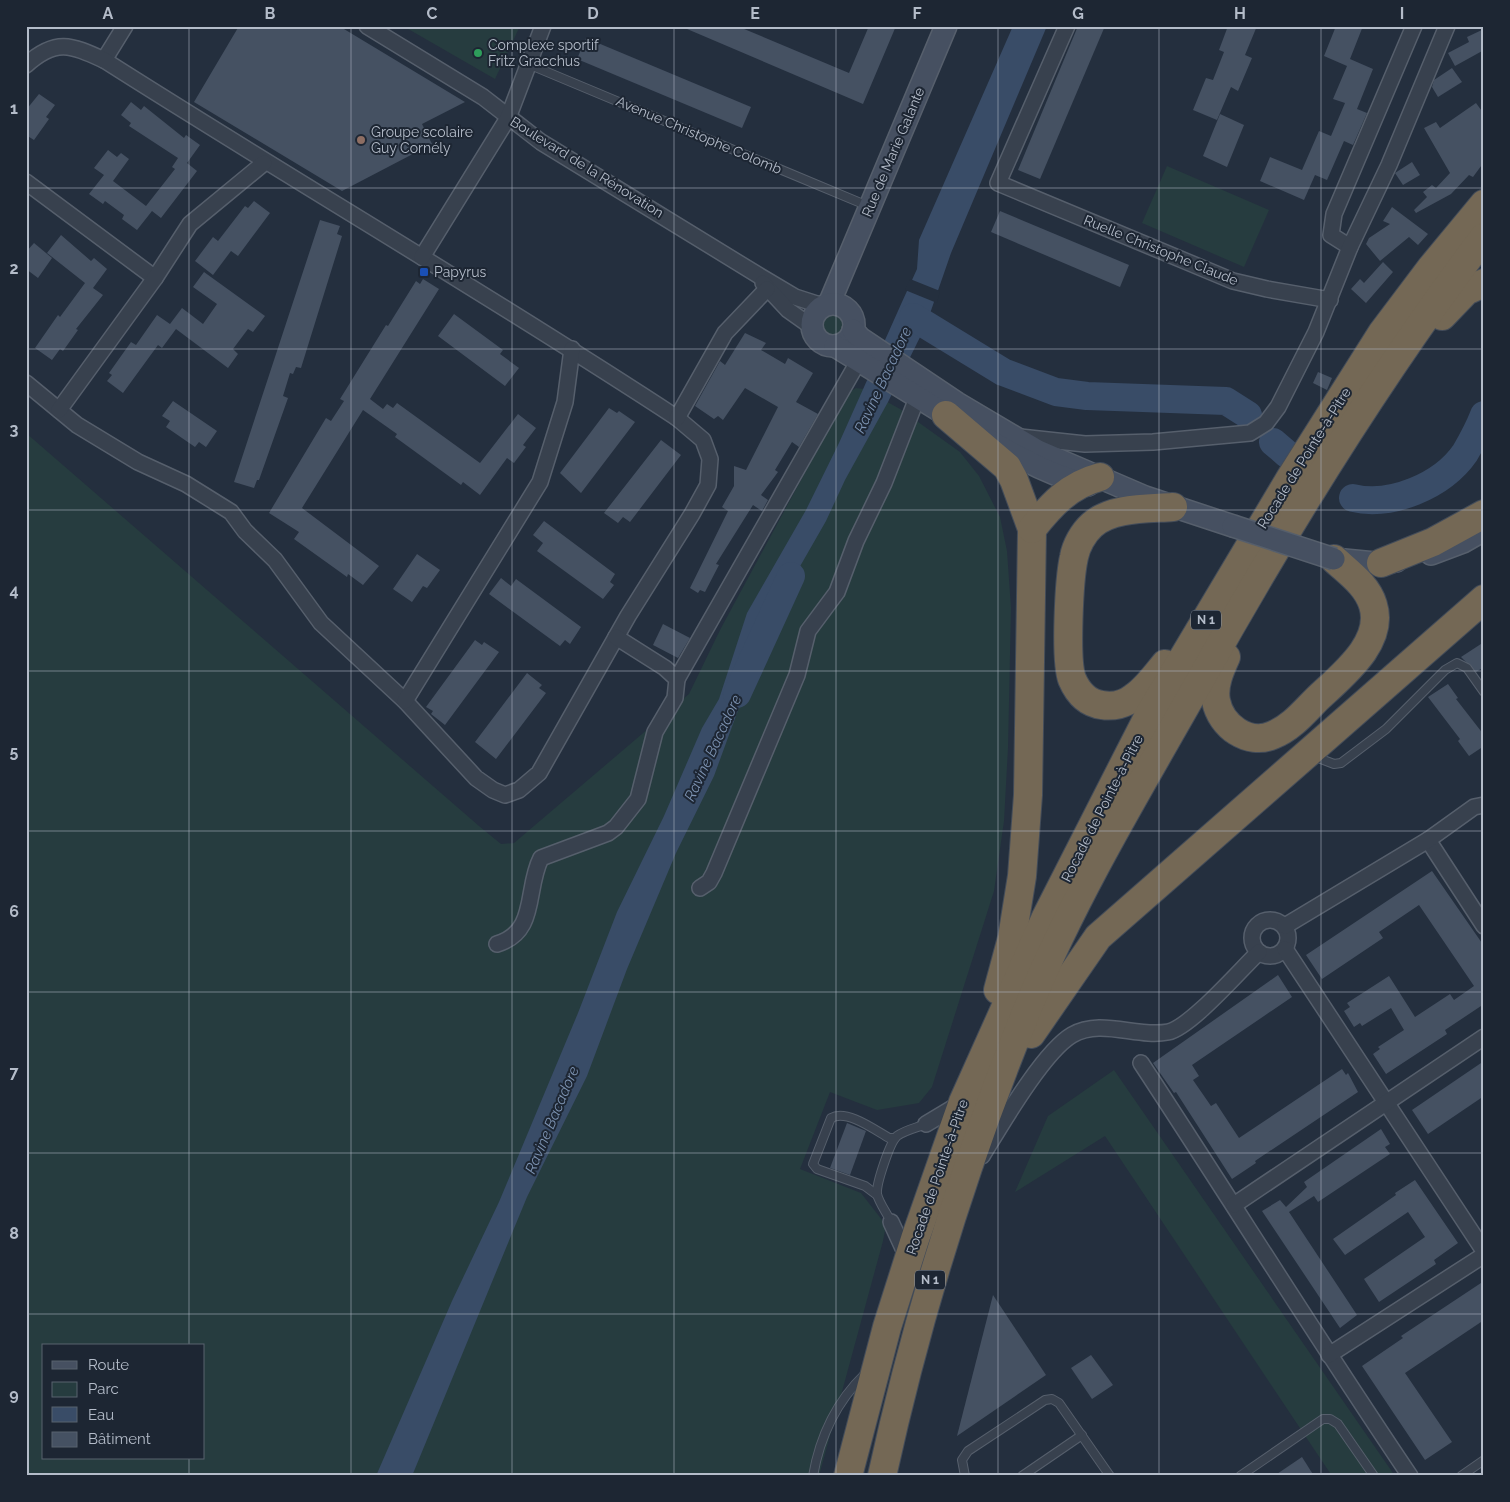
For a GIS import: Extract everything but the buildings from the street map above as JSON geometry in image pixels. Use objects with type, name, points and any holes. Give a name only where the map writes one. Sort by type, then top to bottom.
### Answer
[{"type":"highway","name":"Rocade de Pointe-à-Pitre","points":[[882,1476],[897,1406],[932,1274],[959,1194],[1033,996],[1089,880],[1237,590],[1296,469],[1382,334],[1431,268],[1484,204]]},
{"type":"highway","name":"Rocade de Pointe-à-Pitre","points":[[848,1476],[877,1362],[908,1259],[962,1102],[1046,917],[1149,715],[1370,398],[1424,316],[1484,237]]},
{"type":"highway","points":[[1370,398],[1398,369],[1452,304],[1466,291],[1484,283]]},
{"type":"highway","points":[[946,415],[1007,468],[1014,480],[1032,529],[1028,786],[1022,876],[1012,938],[977,1067]]},
{"type":"highway","points":[[1032,529],[1051,505],[1091,480]]},
{"type":"highway","points":[[1173,507],[1112,515],[1093,524],[1079,542],[1072,571],[1068,661],[1072,677],[1084,698],[1096,704],[1109,706],[1123,704],[1135,697],[1172,656],[1237,590]]},
{"type":"highway","points":[[1381,563],[1433,542],[1484,514]]},
{"type":"highway","points":[[1237,590],[1241,625],[1218,677],[1216,701],[1226,723],[1237,733],[1264,737],[1272,736],[1290,726],[1355,662],[1370,637],[1374,620],[1374,606],[1368,592],[1334,559]]},
{"type":"highway","points":[[997,1090],[1043,1014],[1098,937],[1484,599]]},
{"type":"main road","name":"Rue de Marie Galante","points":[[812,327],[816,313],[843,318],[840,278],[946,26]]},
{"type":"main road","points":[[843,318],[847,354]]},
{"type":"main road","name":"Boulevard de la Rénovation","points":[[843,318],[912,387],[946,415],[1027,462],[1145,497],[1334,559],[1381,563],[1411,559],[1445,550],[1484,530]]},
{"type":"main road","name":"Boulevard de la Rénovation","points":[[812,327],[818,340],[823,344],[912,387],[957,403],[1011,436],[1091,480]]},
{"type":"street","points":[[104,60],[125,26]]},
{"type":"street","name":"Boulevard de la Rénovation","points":[[367,26],[484,97],[508,118],[541,142],[758,275],[795,296],[843,318]]},
{"type":"street","points":[[422,256],[508,118],[543,26]]},
{"type":"street","name":"Ruelle Christophe Claude","points":[[1066,26],[998,183],[1233,281],[1330,300]]},
{"type":"street","points":[[1350,247],[1331,235],[1334,214],[1414,26]]},
{"type":"street","points":[[1011,436],[1086,444],[1153,442],[1250,433],[1266,424],[1278,407],[1316,332],[1350,247],[1389,166],[1447,26]]},
{"type":"street","points":[[26,65],[36,56],[58,46],[79,49],[104,60],[264,163],[422,256],[572,349],[677,418],[703,440],[710,459],[708,485],[616,637],[539,773],[519,790],[505,794],[493,790],[476,778],[405,701],[322,623],[275,560],[245,531],[231,512],[186,484],[130,456],[77,426],[26,383]]},
{"type":"street","points":[[59,410],[155,278],[190,224],[264,163]]},
{"type":"street","points":[[26,182],[155,278]]},
{"type":"street","name":"Boulevard de la Rénovation","points":[[758,275],[767,289],[788,310],[812,327]]},
{"type":"street","points":[[677,418],[725,333],[767,289]]},
{"type":"street","points":[[405,701],[540,482],[566,402],[572,349]]},
{"type":"street","points":[[497,944],[511,940],[526,918],[534,874],[541,858],[608,833],[616,827],[638,799],[655,732],[675,698],[677,679],[847,354]]},
{"type":"street","points":[[700,888],[709,882],[714,874],[797,675],[808,631],[836,592],[856,541],[884,483],[912,387]]},
{"type":"street","points":[[616,637],[665,668],[677,679]]},
{"type":"street","points":[[1285,926],[1428,840],[1474,807],[1484,805]]},
{"type":"street","points":[[1428,840],[1484,926]]},
{"type":"street","points":[[1273,919],[1285,926],[1289,940],[1285,949],[1272,956],[1258,952],[1252,940],[1256,926],[1262,921],[1273,919]]},
{"type":"street","points":[[1285,949],[1384,1103],[1484,1253],[1329,1355]]},
{"type":"street","points":[[959,1194],[1009,1112],[1061,1043],[1072,1034],[1105,1028],[1148,1034],[1171,1032],[1197,1014],[1258,952]]},
{"type":"street","points":[[1234,1205],[1484,1037]]},
{"type":"street","points":[[1141,1063],[1329,1355],[1410,1476]]},
{"type":"street","points":[[926,1124],[962,1102]]},
{"type":"street","points":[[891,1222],[908,1259]]},
{"type":"lane","name":"Avenue Christophe Colomb","points":[[528,64],[869,207]]},
{"type":"lane","points":[[1306,753],[1334,764],[1341,762],[1386,729],[1445,670],[1457,663],[1467,668],[1480,680],[1484,692]]},
{"type":"lane","points":[[891,1222],[877,1195],[864,1186],[817,1169],[813,1164],[832,1118],[837,1115],[846,1116],[889,1138],[895,1138],[904,1132],[926,1124]]},
{"type":"lane","points":[[877,1195],[883,1168],[895,1138]]},
{"type":"lane","points":[[813,1476],[832,1416],[853,1386],[877,1362]]},
{"type":"lane","points":[[965,1476],[962,1460],[968,1451],[1046,1400],[1052,1399],[1059,1403],[1110,1476]]},
{"type":"lane","points":[[1240,1476],[1323,1419],[1330,1418],[1338,1424],[1374,1476]]},
{"type":"lane","points":[[1022,1476],[1082,1435]]},
{"type":"lane","points":[[1461,1476],[1484,1460]]},
{"type":"green space","name":"Complexe sportif Fritz Gracchus","points":[[403,26],[520,26],[495,79]]},
{"type":"green space","points":[[1167,166],[1269,210],[1244,267],[1142,223]]},
{"type":"green space","points":[[833,314],[841,318],[845,326],[841,334],[833,338],[825,334],[821,326],[825,318]]},
{"type":"green space","points":[[856,388],[864,389],[900,409],[960,452],[979,476],[1000,517],[1007,551],[1011,608],[1008,748],[1004,821],[994,891],[932,1087],[919,1103],[877,1110],[830,1092],[800,1169],[861,1193],[886,1225],[819,1476],[26,1476],[26,433],[501,844],[514,843],[689,694],[720,630],[848,393]]},
{"type":"green space","points":[[1114,1070],[1395,1476],[1332,1476],[1105,1136],[1015,1192],[1048,1116]]},
{"type":"water","points":[[1013,26],[1047,26],[951,253],[926,325],[888,402],[845,480],[826,521],[775,610],[753,660],[757,671],[737,713],[714,776],[676,853],[627,969],[587,1076],[527,1197],[412,1476],[376,1476],[452,1301],[499,1202],[578,1013],[617,912],[664,816],[702,728],[719,699],[747,613],[806,510],[839,443],[917,269],[919,240]]},
{"type":"pier","points":[[910,279],[940,291],[937,303],[905,290]]},
{"type":"waterway","points":[[913,317],[1003,372],[1056,392],[1087,396],[1226,401],[1248,415]]},
{"type":"waterway","points":[[1353,498],[1383,499],[1415,491],[1429,484],[1455,465],[1465,453],[1484,415]]},
{"type":"waterway","points":[[1273,442],[1287,454]]},
{"type":"waterway","name":"Ravine Bacadore","points":[[737,694],[791,576]]},
{"type":"place","name":"Complexe sportif Fritz Gracchus","points":[[478,53]]},
{"type":"place","name":"Groupe scolaire Guy Cornély","points":[[361,140]]},
{"type":"place","name":"Papyrus","points":[[424,272]]}]
